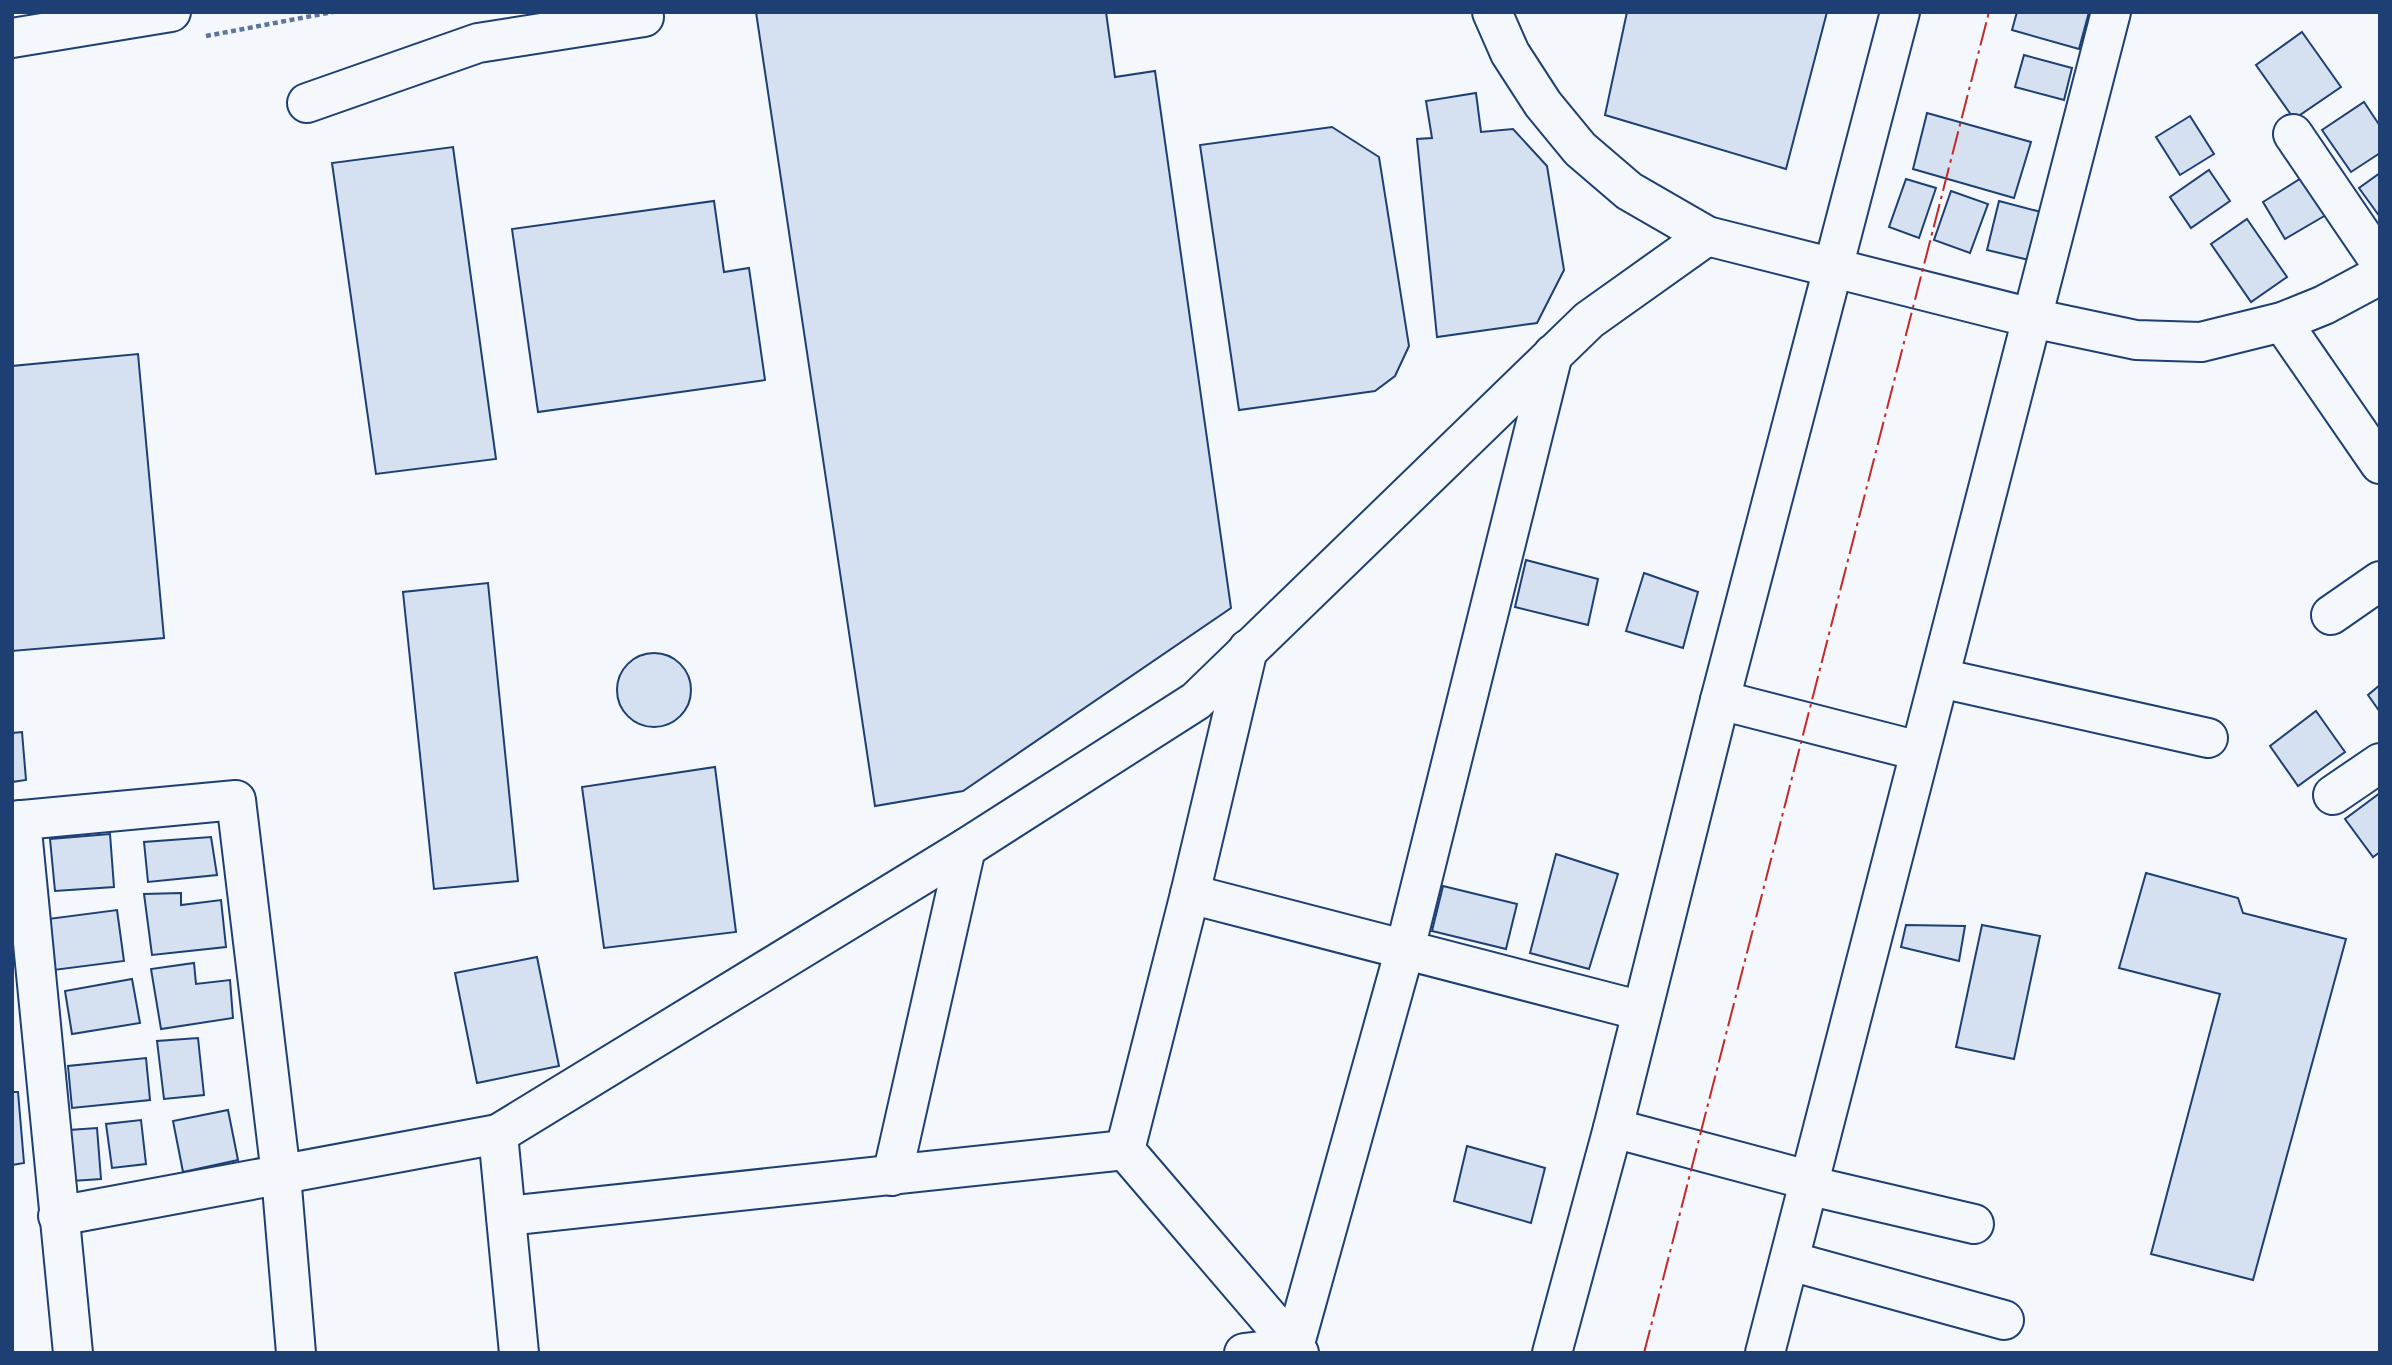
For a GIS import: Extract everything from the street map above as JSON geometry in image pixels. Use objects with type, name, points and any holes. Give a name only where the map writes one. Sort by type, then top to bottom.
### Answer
[{"type":"street","points":[[12,38],[171,12]]},
{"type":"street","points":[[307,103],[478,43],[644,17],[643,12]]},
{"type":"street","points":[[1492,12],[1510,53],[1543,104],[1580,149],[1629,191],[1707,236],[2032,318],[2136,340],[2201,342],[2282,322],[2324,305],[2380,275]]},
{"type":"street","points":[[1552,1353],[1613,1128],[1720,700],[1900,12]]},
{"type":"street","points":[[1765,1353],[2111,12]]},
{"type":"street","points":[[2293,134],[2380,262]]},
{"type":"street","points":[[58,1216],[498,1134],[966,848],[1195,701],[1589,320],[1707,236]]},
{"type":"street","points":[[2282,322],[2380,464]]},
{"type":"street","points":[[1296,1350],[1405,950],[1553,354]]},
{"type":"street","points":[[2330,615],[2380,581]]},
{"type":"street","points":[[1125,1150],[1248,649]]},
{"type":"street","points":[[1940,678],[2208,738]]},
{"type":"street","points":[[1720,700],[1919,751]]},
{"type":"street","points":[[2333,795],[2380,763]]},
{"type":"street","points":[[73,1353],[17,821],[236,800],[281,1175],[296,1353]]},
{"type":"street","points":[[892,1176],[966,848]]},
{"type":"street","points":[[1190,894],[1642,1011]]},
{"type":"street","points":[[1613,1128],[1974,1224]]},
{"type":"street","points":[[498,1134],[519,1353]]},
{"type":"street","points":[[1125,1150],[1296,1350]]},
{"type":"street","points":[[506,1216],[1125,1150]]},
{"type":"street","points":[[1790,1261],[2004,1320]]},
{"type":"street","points":[[1244,1353],[1296,1350]]},
{"type":"building","points":[[756,12],[1106,12],[1115,77],[1155,71],[1231,608],[963,791],[875,806]]},
{"type":"building","points":[[1627,12],[1827,12],[1786,169],[1605,115]]},
{"type":"building","points":[[2017,12],[2089,12],[2079,49],[2012,30]]},
{"type":"building","points":[[2302,32],[2341,87],[2294,119],[2256,65]]},
{"type":"building","points":[[2024,55],[2072,68],[2064,100],[2015,87]]},
{"type":"building","points":[[1476,93],[1481,132],[1513,129],[1547,166],[1564,270],[1537,323],[1437,337],[1417,139],[1432,138],[1426,101]]},
{"type":"building","points":[[2364,102],[2380,126],[2380,153],[2351,172],[2322,130]]},
{"type":"building","points":[[1927,113],[2031,142],[2014,198],[1913,169]]},
{"type":"building","points":[[2190,116],[2214,154],[2180,175],[2156,137]]},
{"type":"building","points":[[1332,127],[1379,157],[1409,346],[1395,376],[1375,391],[1239,410],[1200,145]]},
{"type":"building","points":[[453,147],[496,459],[376,474],[332,163]]},
{"type":"building","points":[[2209,170],[2230,201],[2191,228],[2170,197]]},
{"type":"building","points":[[2380,173],[2380,217],[2359,188]]},
{"type":"building","points":[[2303,177],[2326,215],[2285,239],[2263,202]]},
{"type":"building","points":[[1906,179],[1936,188],[1919,238],[1889,227]]},
{"type":"building","points":[[1951,191],[1988,204],[1970,253],[1934,240]]},
{"type":"building","points":[[714,201],[724,272],[749,268],[765,380],[538,412],[512,229]]},
{"type":"building","points":[[1999,201],[2041,212],[2029,260],[1987,250]]},
{"type":"building","points":[[2247,219],[2287,277],[2251,302],[2211,244]]},
{"type":"building","points":[[138,354],[164,638],[12,651],[12,366]]},
{"type":"building","points":[[1526,560],[1598,579],[1588,625],[1515,607]]},
{"type":"building","points":[[1644,573],[1698,592],[1683,648],[1626,631]]},
{"type":"building","points":[[488,583],[518,881],[434,889],[403,592]]},
{"type":"building","points":[[654,653],[675,659],[685,669],[691,690],[685,711],[675,721],[654,727],[633,721],[623,711],[617,690],[623,669],[633,659]]},
{"type":"building","points":[[2380,685],[2380,712],[2368,695]]},
{"type":"building","points":[[2316,711],[2345,752],[2298,786],[2270,746]]},
{"type":"building","points":[[22,732],[26,780],[12,782],[12,733]]},
{"type":"building","points":[[715,767],[736,932],[604,948],[582,787]]},
{"type":"building","points":[[2380,793],[2380,852],[2373,857],[2345,819]]},
{"type":"building","points":[[110,834],[114,887],[55,891],[50,839]]},
{"type":"building","points":[[211,837],[217,875],[148,882],[144,842]]},
{"type":"building","points":[[1556,854],[1618,874],[1589,969],[1530,953]]},
{"type":"building","points":[[2146,873],[2238,898],[2243,913],[2346,939],[2253,1280],[2151,1254],[2220,994],[2119,968]]},
{"type":"building","points":[[1443,886],[1517,904],[1506,949],[1432,931]]},
{"type":"building","points":[[181,893],[181,905],[221,900],[226,947],[152,955],[144,894]]},
{"type":"building","points":[[117,910],[124,961],[54,970],[48,919]]},
{"type":"building","points":[[1906,925],[1965,926],[1959,961],[1901,947]]},
{"type":"building","points":[[1982,925],[2040,936],[2014,1059],[1956,1047]]},
{"type":"building","points":[[537,957],[559,1066],[477,1083],[455,973]]},
{"type":"building","points":[[194,963],[196,984],[230,980],[233,1018],[161,1029],[151,969]]},
{"type":"building","points":[[132,979],[140,1023],[72,1034],[65,991]]},
{"type":"building","points":[[198,1038],[204,1095],[164,1099],[157,1041]]},
{"type":"building","points":[[146,1058],[150,1100],[72,1108],[68,1066]]},
{"type":"building","points":[[12,1092],[18,1092],[24,1163],[12,1165]]},
{"type":"building","points":[[228,1110],[238,1160],[183,1172],[173,1121]]},
{"type":"building","points":[[141,1120],[146,1164],[112,1168],[106,1124]]},
{"type":"building","points":[[97,1128],[101,1179],[72,1181],[69,1130]]},
{"type":"building","points":[[1467,1146],[1545,1168],[1531,1223],[1454,1201]]},
{"type":"power","points":[[1644,1353],[1989,12]]}]
